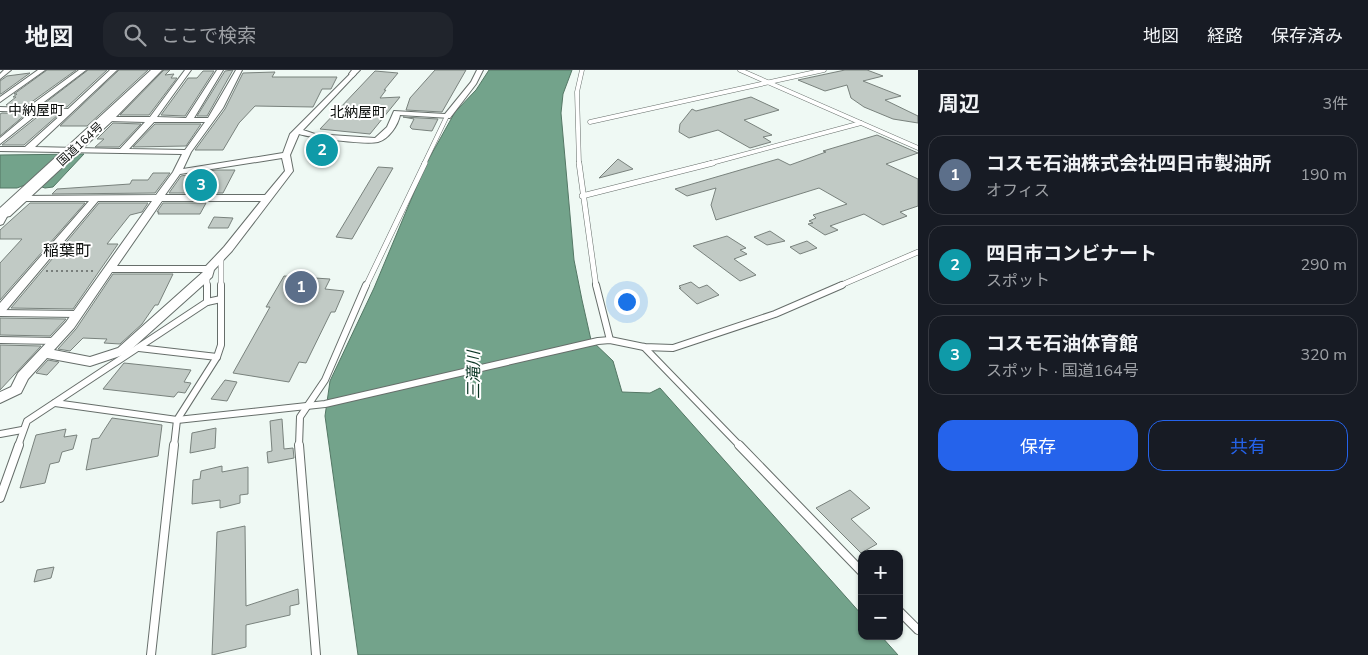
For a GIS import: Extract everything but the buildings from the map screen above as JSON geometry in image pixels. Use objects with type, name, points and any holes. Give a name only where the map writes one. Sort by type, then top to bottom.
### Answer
[{"type":"highway","name":"国道164号","points":[[1,216],[107,119],[157,70]]},
{"type":"street","points":[[0,77],[8,70]]},
{"type":"street","points":[[0,100],[42,70]]},
{"type":"street","points":[[27,111],[83,70]]},
{"type":"street","points":[[28,149],[114,70]]},
{"type":"street","points":[[121,152],[152,119],[188,70]]},
{"type":"street","points":[[189,119],[220,70]]},
{"type":"street","points":[[0,398],[16,390],[23,376],[57,341],[77,314],[177,172],[187,152],[211,120],[239,70]]},
{"type":"street","points":[[298,131],[314,136],[371,142],[384,136],[397,118],[397,113],[446,116],[474,83],[480,70]]},
{"type":"street","points":[[45,353],[90,362],[122,351],[209,272],[289,171],[286,155],[298,131],[354,72]]},
{"type":"street","points":[[0,109],[69,111]]},
{"type":"street","points":[[0,120],[16,110]]},
{"type":"street","points":[[0,142],[38,111]]},
{"type":"street","points":[[107,119],[211,120]]},
{"type":"street","points":[[0,149],[70,152],[187,152]]},
{"type":"street","points":[[177,172],[286,155]]},
{"type":"street","points":[[22,198],[269,198]]},
{"type":"street","points":[[0,312],[32,271],[95,199]]},
{"type":"street","points":[[108,270],[209,272]]},
{"type":"lane","points":[[582,70],[575,117],[582,196],[596,288],[604,324],[610,340]]},
{"type":"lane","points":[[740,70],[918,148]]},
{"type":"lane","points":[[590,122],[824,70]]},
{"type":"lane","points":[[316,655],[299,440],[300,417],[325,380],[345,330],[446,116]]},
{"type":"lane","points":[[582,196],[637,184],[861,123]]},
{"type":"lane","points":[[55,403],[177,420],[308,407],[598,341],[610,340],[644,347],[673,348],[775,314],[918,252]]},
{"type":"lane","points":[[151,655],[177,420],[217,356],[221,346],[221,257]]},
{"type":"lane","points":[[207,302],[209,272]]},
{"type":"lane","points":[[0,498],[26,421],[207,302],[221,299]]},
{"type":"lane","points":[[0,312],[77,314]]},
{"type":"lane","points":[[0,340],[57,341]]},
{"type":"lane","points":[[644,347],[858,568]]},
{"type":"lane","points":[[139,348],[217,356]]},
{"type":"lane","points":[[0,434],[22,430]]},
{"type":"lane","points":[[903,615],[918,630]]},
{"type":"path","points":[[32,271],[108,270]]},
{"type":"water","name":"三滝川","points":[[489,70],[572,70],[563,94],[561,113],[574,260],[591,340],[613,361],[622,392],[650,393],[660,388],[858,611],[858,640],[885,640],[898,655],[358,655],[325,416],[330,381],[374,288],[426,164],[455,112],[476,90]]},
{"type":"water","points":[[84,154],[53,187],[45,188],[30,183],[17,188],[0,188],[0,155]]},
{"type":"place","name":"四日市コンビナート","points":[[322,150]]},
{"type":"place","name":"コスモ石油体育館","points":[[201,185]]},
{"type":"place","name":"コスモ石油株式会社四日市製油所","points":[[301,287]]},
{"type":"district","name":"中納屋町","points":[[36,110]]},
{"type":"district","name":"北納屋町","points":[[358,112]]},
{"type":"district","name":"稲葉町","points":[[67,251]]}]
